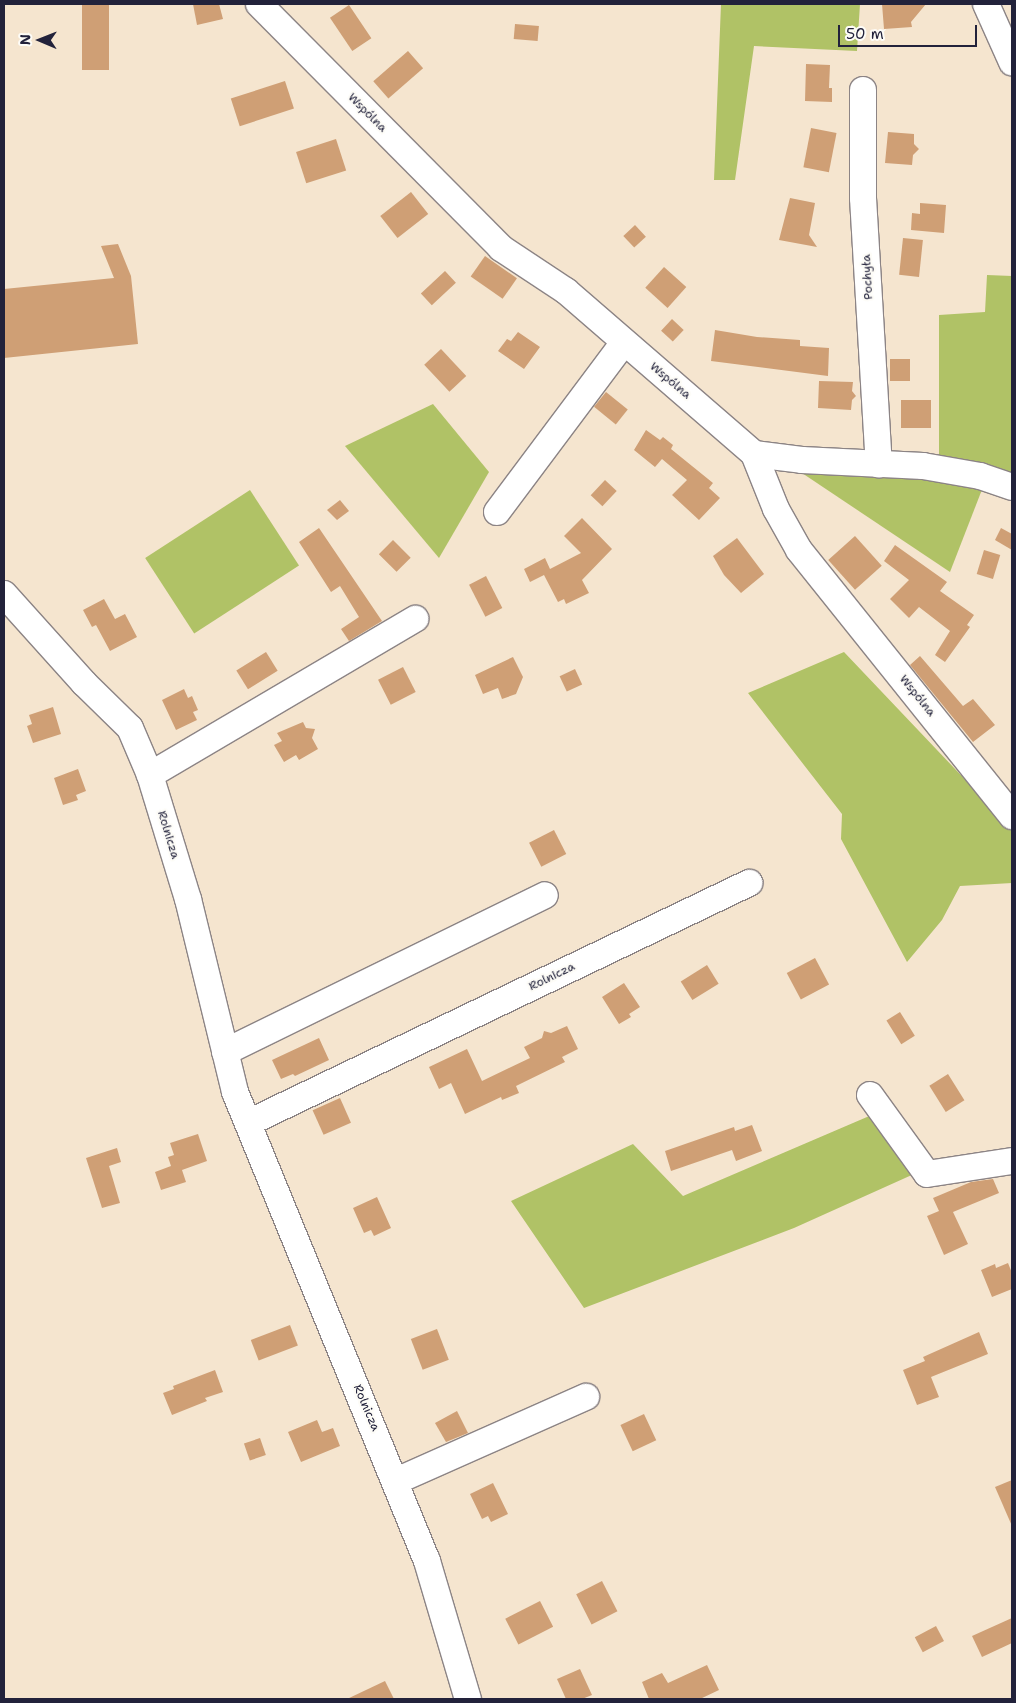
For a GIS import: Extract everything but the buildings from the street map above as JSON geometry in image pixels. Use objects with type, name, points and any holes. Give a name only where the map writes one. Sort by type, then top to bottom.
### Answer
[{"type":"street","name":"Wspólna","points":[[259,4],[501,248],[566,291],[754,454],[776,509],[799,550],[1012,816]]},
{"type":"street","points":[[992,6],[1012,62]]},
{"type":"street","name":"Pochyła","points":[[863,90],[863,198],[879,465]]},
{"type":"street","points":[[497,512],[624,342]]},
{"type":"street","points":[[754,454],[879,465],[923,466],[980,476],[1012,487]]},
{"type":"street","name":"Rolnicza","points":[[4,594],[84,683],[130,728],[150,775],[188,899],[236,1092],[427,1561],[468,1699]]},
{"type":"street","points":[[150,775],[414,620]]},
{"type":"street","name":"Rolnicza","points":[[248,1123],[749,883]]},
{"type":"street","points":[[225,1052],[545,895]]},
{"type":"street","points":[[870,1095],[927,1174],[1012,1161]]},
{"type":"street","points":[[396,1481],[586,1397]]},
{"type":"green space","points":[[721,4],[860,4],[857,51],[754,46],[735,180],[714,180]]},
{"type":"green space","points":[[987,275],[1012,276],[1012,476],[939,459],[939,315],[985,312]]},
{"type":"green space","points":[[433,404],[489,472],[439,558],[345,446]]},
{"type":"green space","points":[[790,465],[919,475],[983,487],[950,572]]},
{"type":"green space","points":[[250,490],[299,565],[194,634],[145,558]]},
{"type":"green space","points":[[844,652],[1012,829],[1012,883],[960,886],[942,920],[907,962],[841,839],[842,814],[748,693]]},
{"type":"green space","points":[[874,1114],[914,1174],[794,1228],[584,1308],[511,1201],[633,1144],[683,1196]]}]
